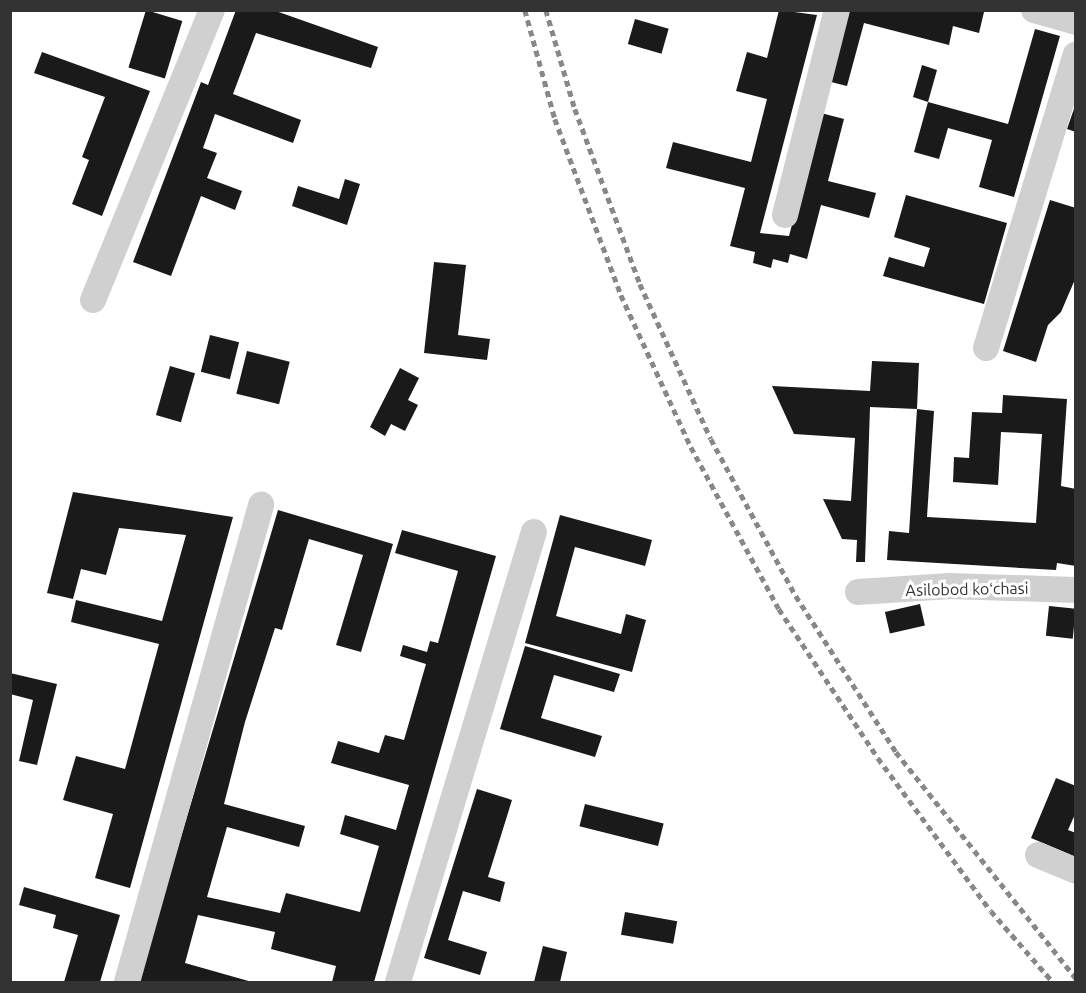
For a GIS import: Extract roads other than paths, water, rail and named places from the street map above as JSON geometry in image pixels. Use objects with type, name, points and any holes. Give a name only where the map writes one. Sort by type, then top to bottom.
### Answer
[{"type":"street","points":[[93,300],[212,10]]},
{"type":"street","points":[[785,215],[837,10]]},
{"type":"street","points":[[1034,10],[1076,22]]},
{"type":"street","points":[[986,348],[1076,54]]},
{"type":"street","points":[[127,982],[261,504]]},
{"type":"street","points":[[401,982],[534,532]]},
{"type":"street","name":"Asilobod koʻchasi","points":[[858,592],[950,586],[1076,590]]},
{"type":"street","points":[[1038,855],[1076,871]]},
{"type":"railway","points":[[525,10],[555,119],[621,295],[691,447],[779,609],[878,758],[991,911],[1053,982]]},
{"type":"railway","points":[[546,10],[575,109],[640,284],[711,439],[796,596],[896,752],[1076,978]]}]
